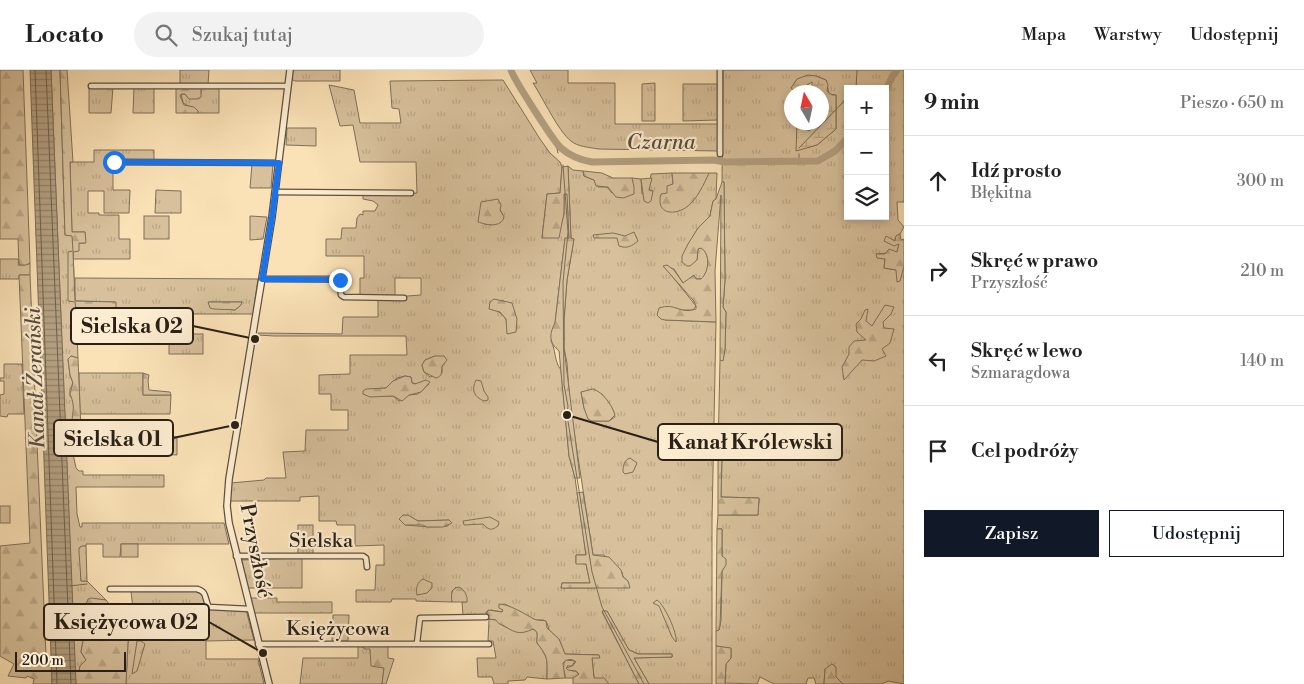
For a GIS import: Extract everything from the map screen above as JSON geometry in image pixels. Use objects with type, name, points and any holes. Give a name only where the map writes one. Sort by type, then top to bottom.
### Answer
[{"type":"street","name":"Przyszłość","points":[[268,683],[228,519],[228,493],[275,192],[290,70]]},
{"type":"street","points":[[720,70],[720,154]]},
{"type":"street","points":[[91,86],[288,86]]},
{"type":"street","points":[[114,162],[279,163]]},
{"type":"street","points":[[275,192],[411,193]]},
{"type":"street","points":[[262,279],[337,279],[340,281],[341,295],[344,297],[404,298]]},
{"type":"street","name":"Sielska","points":[[236,556],[363,556],[366,558],[367,566]]},
{"type":"street","points":[[110,590],[197,589],[205,593],[208,605],[211,608],[249,609]]},
{"type":"street","name":"Księżycowa","points":[[417,643],[420,618],[486,617]]},
{"type":"street","name":"Księżycowa","points":[[258,644],[489,644]]},
{"type":"green space","points":[[0,70],[23,70],[30,263],[26,265],[19,265],[18,239],[0,239]]},
{"type":"green space","points":[[51,70],[60,70],[65,235],[72,235],[78,243],[85,243],[85,232],[72,232],[70,162],[94,162],[94,150],[154,150],[154,160],[111,161],[111,165],[113,165],[113,190],[130,190],[129,213],[104,213],[104,191],[88,191],[88,213],[119,215],[119,239],[130,239],[130,259],[73,259],[75,301],[75,278],[258,279],[253,314],[134,314],[134,317],[148,317],[148,334],[77,334],[78,358],[71,356],[68,359],[73,383],[70,389],[70,396],[73,400],[77,432],[81,431],[82,454],[79,452],[73,454],[76,468],[79,471],[83,471],[83,475],[164,475],[164,487],[76,487],[77,514],[80,527],[82,527],[82,523],[224,523],[229,544],[121,544],[120,557],[103,557],[103,544],[86,544],[86,546],[80,547],[81,581],[87,581],[106,600],[96,599],[86,604],[88,617],[83,626],[84,635],[81,652],[86,660],[80,666],[79,671],[75,672]],"holes":[[[76,301],[115,302],[116,314],[76,314]],[[209,302],[242,302],[235,310],[217,308]]]},
{"type":"green space","points":[[60,70],[67,70],[73,162],[70,162],[72,232],[85,232],[86,243],[79,243],[79,251],[73,252],[75,301],[116,302],[116,315],[77,315],[75,302],[68,301],[68,252],[73,251],[72,236],[65,235]]},
{"type":"green space","points":[[180,70],[209,70],[208,85],[180,85]]},
{"type":"green space","points":[[292,70],[340,70],[340,81],[295,81],[291,79]]},
{"type":"green space","points":[[530,70],[568,70],[568,83],[615,83],[615,124],[718,124],[718,151],[598,149],[577,144],[566,136],[556,122],[533,83],[537,83]]},
{"type":"green space","points":[[723,70],[904,70],[904,202],[897,202],[898,220],[904,227],[900,234],[896,236],[895,241],[890,239],[884,240],[899,244],[897,252],[876,254],[885,259],[884,268],[896,270],[902,269],[904,266],[904,684],[888,681],[882,684],[843,684],[825,669],[824,684],[816,684],[814,678],[808,678],[806,684],[774,684],[760,677],[757,684],[725,683],[726,664],[731,658],[731,649],[716,646],[716,631],[719,630],[721,621],[722,571],[724,568],[722,529],[717,529],[718,515],[758,515],[759,498],[721,497],[722,456],[718,453],[720,360],[723,360],[725,349],[726,312],[723,308],[725,280],[724,182],[722,182]]},
{"type":"green space","points":[[808,75],[816,76],[826,80],[828,85],[812,85],[812,82],[807,85],[793,85],[797,79]]},
{"type":"green space","points":[[503,80],[540,139],[550,153],[560,162],[562,167],[560,193],[547,194],[542,238],[560,229],[564,213],[564,194],[568,194],[569,239],[565,239],[555,323],[551,341],[561,370],[569,456],[575,478],[586,555],[576,555],[576,563],[586,564],[590,583],[562,583],[561,588],[593,588],[628,581],[623,577],[622,572],[604,555],[593,555],[570,405],[564,348],[567,280],[574,239],[571,239],[568,166],[573,170],[583,171],[584,176],[594,180],[598,187],[607,187],[612,193],[632,181],[632,178],[641,179],[642,194],[653,191],[649,190],[651,174],[672,173],[673,184],[695,197],[709,173],[717,173],[716,199],[713,201],[710,216],[698,228],[686,249],[697,260],[698,249],[701,248],[706,254],[708,263],[704,276],[702,279],[683,283],[674,269],[664,266],[696,306],[693,310],[680,310],[676,308],[665,320],[716,322],[712,521],[712,684],[649,684],[634,658],[672,657],[672,654],[638,654],[629,650],[607,611],[602,612],[639,684],[609,684],[594,678],[592,658],[599,655],[565,654],[559,639],[549,630],[544,620],[535,620],[505,604],[499,605],[503,610],[502,612],[491,610],[486,612],[486,616],[463,616],[462,602],[467,602],[456,587],[452,591],[452,602],[392,599],[391,602],[356,602],[356,590],[375,590],[376,565],[384,565],[384,545],[355,546],[355,525],[337,525],[336,521],[319,521],[319,496],[300,497],[300,501],[230,501],[231,483],[264,480],[266,478],[286,478],[283,452],[305,451],[306,430],[348,430],[348,410],[331,410],[331,394],[319,394],[319,375],[350,374],[350,355],[407,355],[406,336],[258,335],[258,333],[342,334],[343,317],[378,317],[378,299],[404,299],[407,296],[421,295],[421,278],[395,278],[395,296],[360,296],[360,278],[364,278],[364,256],[326,256],[326,239],[341,239],[342,228],[356,228],[357,218],[360,214],[363,215],[363,211],[375,211],[378,205],[373,201],[363,199],[363,194],[417,193],[416,162],[360,162],[353,125],[340,126],[329,85],[354,90],[360,123],[401,123],[399,109],[392,108],[390,81]],"holes":[[[497,200],[503,215],[492,225],[484,224],[491,201]],[[502,300],[506,302],[514,312],[517,329],[508,332],[506,320],[493,309]],[[435,356],[442,366],[442,373],[430,377],[424,372],[422,365],[425,360]],[[411,377],[412,383],[418,384],[426,380],[429,384],[418,394],[409,395],[399,401],[393,396],[381,396],[377,389],[386,388],[397,378]],[[581,392],[602,394],[613,410],[615,417],[609,421],[592,421],[584,408]],[[411,517],[418,521],[449,520],[448,526],[405,525]]]},
{"type":"green space","points":[[655,83],[655,121],[642,121],[642,84]]},
{"type":"green space","points":[[683,84],[718,84],[718,120],[683,121]]},
{"type":"green space","points":[[89,87],[113,87],[111,113],[89,113]]},
{"type":"green space","points":[[134,87],[154,87],[154,113],[133,113]]},
{"type":"green space","points":[[201,87],[219,87],[219,113],[198,113],[198,111],[183,103],[181,94],[185,94],[189,99],[201,94]]},
{"type":"green space","points":[[201,87],[201,97],[198,99],[189,99],[185,94],[180,96],[184,105],[194,107],[198,113],[176,113],[176,88]]},
{"type":"green space","points":[[829,93],[836,95],[836,129],[817,145],[796,151],[797,130],[829,130]]},
{"type":"green space","points":[[287,128],[316,128],[316,146],[286,145]]},
{"type":"green space","points":[[252,164],[273,164],[271,188],[250,188]]},
{"type":"green space","points":[[568,166],[571,238],[574,239],[567,280],[564,348],[580,478],[575,478],[569,456],[559,351],[553,345],[551,338],[555,323],[565,238],[569,238],[567,194],[564,194],[564,213],[559,238],[542,238],[547,194],[560,193],[562,167]]},
{"type":"green space","points":[[583,171],[602,173],[613,178],[632,178],[634,194],[623,198],[616,197],[608,187],[596,186],[594,180],[584,176]]},
{"type":"green space","points":[[672,173],[709,173],[700,191],[688,206],[678,211],[668,212],[661,206],[660,201],[661,194],[667,193],[667,186],[673,184]]},
{"type":"green space","points":[[652,178],[649,190],[653,191],[651,201],[648,203],[644,201],[641,179]]},
{"type":"green space","points":[[722,182],[724,182],[725,280],[723,307],[726,312],[723,361],[720,360],[721,195],[715,271],[716,322],[665,320],[657,315],[659,308],[669,306],[686,311],[696,309],[693,300],[663,266],[667,265],[674,270],[683,283],[694,275],[696,279],[701,279],[704,276],[708,259],[701,248],[698,249],[697,260],[690,266],[682,262],[682,256],[698,228],[710,216],[713,201],[716,199]]},
{"type":"green space","points":[[156,190],[181,191],[181,213],[155,213]]},
{"type":"green space","points":[[498,199],[501,205],[500,210],[504,217],[500,223],[493,225],[478,222],[481,202]]},
{"type":"green space","points":[[144,216],[169,216],[169,239],[144,239]]},
{"type":"green space","points":[[250,216],[267,217],[263,239],[250,240]]},
{"type":"green space","points":[[634,232],[638,241],[627,247],[619,246],[617,238],[594,238],[593,235],[613,233],[625,236]]},
{"type":"green space","points":[[900,234],[901,240],[904,239],[904,266],[900,281],[897,282],[896,270],[884,268],[885,259],[877,258],[876,254],[885,254],[889,249],[897,252],[899,244],[894,246],[884,241],[886,236],[895,241],[896,236]]},
{"type":"green space","points":[[0,259],[18,259],[19,265],[30,263],[30,275],[19,275],[19,279],[0,279]]},
{"type":"green space","points":[[19,275],[30,275],[46,656],[51,659],[52,684],[33,684],[34,679],[27,676],[26,678],[8,676],[14,664],[0,656],[0,546],[30,543]]},
{"type":"green space","points":[[494,299],[512,303],[517,319],[516,332],[507,334],[506,319],[500,312],[489,309],[490,302]]},
{"type":"green space","points":[[208,302],[242,302],[235,310],[210,308]]},
{"type":"green space","points":[[885,305],[894,307],[891,314],[883,322],[884,328],[894,329],[890,343],[882,349],[886,356],[874,361],[862,360],[844,380],[842,367],[849,354],[849,347],[854,341],[866,340],[857,332],[856,324],[861,319],[865,310],[868,309],[866,321],[872,326]]},
{"type":"green space","points":[[169,334],[203,334],[203,354],[169,354]]},
{"type":"green space","points":[[71,356],[78,358],[81,431],[77,432],[72,424],[73,406],[70,394],[73,383],[68,359]]},
{"type":"green space","points":[[435,356],[444,356],[447,360],[442,366],[441,375],[436,378],[424,372],[422,365],[425,360]]},
{"type":"green space","points":[[4,364],[22,364],[24,414],[8,414],[7,417],[0,416],[0,395],[4,394],[4,381],[0,381],[0,378],[4,378]]},
{"type":"green space","points":[[79,373],[143,373],[143,395],[171,395],[170,414],[80,414]]},
{"type":"green space","points":[[143,373],[149,375],[149,390],[170,392],[171,395],[143,395]]},
{"type":"green space","points":[[405,376],[411,377],[412,383],[415,384],[426,380],[430,382],[421,392],[409,395],[402,401],[393,396],[370,397],[363,394],[363,391],[366,389],[386,388],[393,381]]},
{"type":"green space","points":[[476,380],[481,381],[488,400],[484,401],[474,393]]},
{"type":"green space","points":[[593,389],[604,396],[612,407],[615,415],[609,421],[592,421],[588,419],[581,392]]},
{"type":"green space","points":[[156,436],[177,437],[177,455],[156,454]]},
{"type":"green space","points":[[718,453],[722,456],[721,497],[759,498],[758,515],[718,515]]},
{"type":"green space","points":[[630,458],[637,463],[633,472],[625,474],[623,472],[624,465],[626,460]]},
{"type":"green space","points":[[583,492],[593,555],[609,557],[621,570],[630,588],[561,588],[562,583],[590,583],[586,564],[576,564],[576,555],[586,555],[577,493]]},
{"type":"green space","points":[[0,506],[10,506],[10,523],[0,523]]},
{"type":"green space","points":[[403,515],[408,515],[418,521],[449,520],[452,523],[443,527],[405,525],[399,519]]},
{"type":"green space","points":[[490,517],[499,522],[498,526],[492,529],[483,524],[464,525],[463,521]]},
{"type":"green space","points":[[298,525],[313,525],[313,554],[298,554]]},
{"type":"green space","points":[[717,529],[722,529],[722,556],[726,559],[726,565],[722,571],[720,626],[719,630],[716,631]]},
{"type":"green space","points":[[121,544],[138,544],[138,557],[121,557]]},
{"type":"green space","points":[[86,546],[87,581],[81,581],[79,548]]},
{"type":"green space","points":[[302,558],[302,588],[247,588],[240,560]]},
{"type":"green space","points":[[423,579],[432,583],[432,588],[427,593],[417,595],[417,586]]},
{"type":"green space","points":[[459,587],[465,593],[467,602],[452,602],[453,590]]},
{"type":"green space","points":[[131,591],[201,591],[205,597],[204,606],[207,609],[246,610],[254,640],[206,641],[206,659],[258,659],[264,684],[126,684],[128,642],[134,618]]},
{"type":"green space","points":[[250,598],[277,598],[277,602],[332,602],[332,613],[253,613]]},
{"type":"green space","points":[[88,599],[106,600],[110,605],[132,605],[134,618],[128,642],[126,684],[76,684],[75,672],[79,671],[80,666],[86,660],[81,652],[84,635],[83,623],[88,616],[86,604]]},
{"type":"green space","points":[[657,600],[670,620],[676,642],[659,606],[653,603]]},
{"type":"green space","points":[[499,604],[512,607],[535,620],[546,621],[547,628],[559,639],[565,654],[599,655],[600,658],[592,658],[594,678],[604,678],[609,684],[573,684],[573,678],[579,674],[566,668],[576,662],[571,660],[563,663],[565,678],[547,679],[546,660],[544,652],[537,643],[537,633],[535,630],[521,633],[516,632],[486,616],[488,610],[502,612],[503,610],[499,608]]},
{"type":"green space","points":[[602,611],[607,611],[629,650],[638,654],[672,654],[672,657],[634,658],[649,684],[639,684]]},
{"type":"green space","points":[[333,615],[349,615],[348,641],[332,641]]},
{"type":"green space","points":[[489,619],[496,620],[503,626],[513,630],[535,630],[537,633],[537,643],[544,652],[546,660],[547,679],[527,677],[525,680],[508,681],[508,684],[494,684],[492,677],[478,677],[477,658],[496,658],[493,641],[488,641]]},
{"type":"green space","points":[[137,641],[145,644],[137,671],[132,674]]},
{"type":"green space","points":[[388,645],[388,658],[394,659],[386,684],[382,684],[384,668],[371,666],[370,649],[364,649],[363,646]]},
{"type":"green space","points":[[358,646],[371,649],[384,668],[382,684],[300,684],[303,658],[358,658]]},
{"type":"green space","points":[[716,646],[731,648],[731,658],[726,664],[726,684],[716,684]]},
{"type":"green space","points":[[566,660],[575,661],[572,666],[567,666],[579,675],[573,678],[565,678],[562,665]]},
{"type":"green space","points":[[832,664],[836,667],[836,677],[843,684],[824,684],[825,669]]},
{"type":"water","points":[[30,70],[51,70],[76,684],[52,684]]},
{"type":"waterway","name":"Czarna","points":[[511,70],[526,97],[561,148],[579,159],[592,162],[818,161],[835,151],[844,142]]},
{"type":"waterway","points":[[856,85],[857,70]]},
{"type":"waterway","name":"Czarna","points":[[888,85],[897,70]]},
{"type":"waterway","points":[[799,148],[844,101]]},
{"type":"waterway","name":"Czarna","points":[[555,141],[558,153]]},
{"type":"waterway","points":[[799,154],[799,162]]},
{"type":"waterway","points":[[563,165],[568,232],[563,282],[564,385],[568,406],[567,415],[592,572],[602,607],[644,684]]},
{"type":"waterway","points":[[70,586],[87,584]]},
{"type":"place","name":"Sielska 02","points":[[255,339]]},
{"type":"place","name":"Kanał Królewski","points":[[567,415]]},
{"type":"place","name":"Sielska 01","points":[[235,425]]},
{"type":"place","name":"Księżycowa 02","points":[[263,653]]},
{"type":"route","points":[[114,162],[279,163],[262,279],[340,280]]},
{"type":"water label","name":"Kanał Żerański","points":[[36,378]]}]
